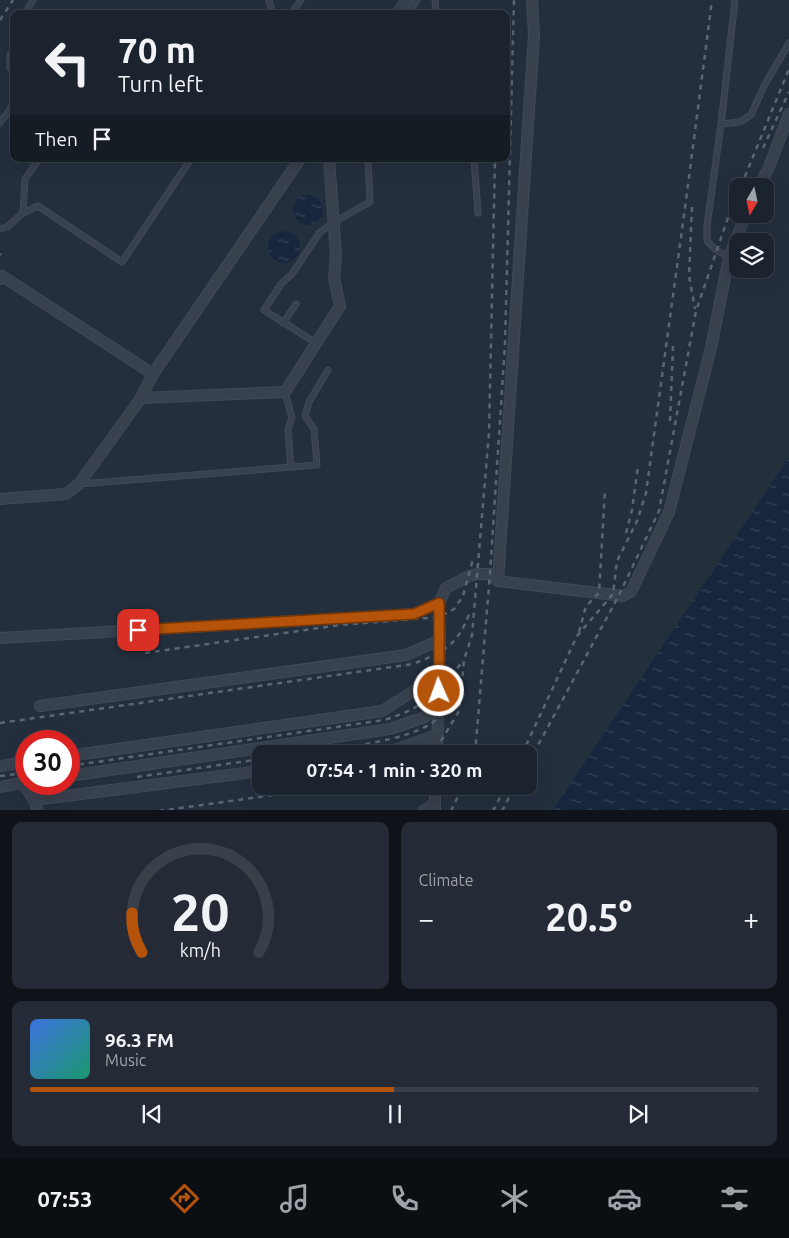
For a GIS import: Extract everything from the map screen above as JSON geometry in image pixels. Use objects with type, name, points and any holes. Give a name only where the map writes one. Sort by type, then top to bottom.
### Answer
[{"type":"street","points":[[498,582],[534,35],[532,0]]},
{"type":"street","points":[[763,178],[789,114]]},
{"type":"street","points":[[0,499],[66,494],[79,484],[141,398],[153,374],[298,162]]},
{"type":"street","points":[[141,398],[285,392],[340,306],[334,278],[336,255],[329,162]]},
{"type":"street","points":[[437,745],[440,640],[439,603],[446,588],[469,576],[490,574],[498,582],[623,596],[631,592],[669,512],[711,348],[729,258]]},
{"type":"street","points":[[1,276],[153,374]]},
{"type":"street","points":[[0,638],[414,614],[439,603]]},
{"type":"street","points":[[40,706],[406,654],[440,640]]},
{"type":"street","points":[[80,754],[382,710],[422,686],[438,669]]},
{"type":"street","points":[[80,774],[390,729],[425,717],[438,704]]},
{"type":"street","points":[[408,745],[437,734]]},
{"type":"street","points":[[0,766],[15,764]]},
{"type":"street","points":[[36,806],[252,772]]},
{"type":"street","points":[[0,787],[15,784]]},
{"type":"street","points":[[423,810],[434,807]]},
{"type":"lane","points":[[729,258],[716,250],[707,241],[707,226],[721,124],[734,0]]},
{"type":"lane","points":[[721,124],[740,122],[751,115],[764,86],[789,43]]},
{"type":"lane","points":[[10,55],[10,68]]},
{"type":"lane","points":[[0,123],[10,109]]},
{"type":"lane","points":[[23,213],[25,179],[37,162]]},
{"type":"lane","points":[[0,229],[7,227],[23,213],[38,206],[122,262],[189,162]]},
{"type":"lane","points":[[316,343],[264,310],[281,284],[292,274],[320,232],[370,202],[368,162]]},
{"type":"lane","points":[[474,162],[478,213]]},
{"type":"lane","points":[[283,322],[296,304]]},
{"type":"lane","points":[[79,484],[317,465],[314,429],[305,416],[308,402],[328,370]]},
{"type":"lane","points":[[285,392],[292,418],[288,429],[291,467]]},
{"type":"lane","points":[[292,418],[305,416]]},
{"type":"water","points":[[308,195],[319,199],[323,210],[319,221],[308,225],[297,221],[293,210],[297,199]]},
{"type":"water","points":[[284,231],[290,232],[295,236],[299,241],[299,253],[295,258],[290,262],[284,263],[278,262],[273,258],[269,253],[268,247],[269,241],[273,236],[278,232]]},
{"type":"water","points":[[789,457],[789,810],[553,810]]},
{"type":"railway","points":[[0,20],[13,0]]},
{"type":"railway","points":[[510,153],[514,0]]},
{"type":"railway","points":[[526,745],[577,636],[613,594],[617,561],[637,521],[646,493],[712,0]]},
{"type":"railway","points":[[744,178],[789,69]]},
{"type":"railway","points":[[763,148],[789,92]]},
{"type":"railway","points":[[439,745],[459,711],[464,660],[472,635],[489,433],[495,162]]},
{"type":"railway","points":[[476,745],[490,574],[505,344],[510,162]]},
{"type":"railway","points":[[692,207],[689,276],[695,309]]},
{"type":"railway","points":[[537,747],[619,595],[659,511],[696,311],[729,215]]},
{"type":"railway","points":[[670,421],[673,346]]},
{"type":"railway","points":[[626,533],[632,510],[638,466]]},
{"type":"railway","points":[[579,632],[586,606],[599,593],[605,490]]},
{"type":"railway","points":[[145,653],[340,625],[439,617],[454,609],[463,596],[473,559]]},
{"type":"railway","points":[[0,723],[413,664],[449,646],[460,633],[470,612]]},
{"type":"railway","points":[[80,764],[384,720],[410,710],[429,698],[463,661]]},
{"type":"railway","points":[[360,745],[392,739],[426,726],[438,718],[459,686]]},
{"type":"railway","points":[[137,777],[252,760]]},
{"type":"railway","points":[[0,776],[15,774]]},
{"type":"railway","points":[[166,810],[274,795]]},
{"type":"railway","points":[[451,810],[459,795]]},
{"type":"railway","points":[[494,810],[501,795]]},
{"type":"railway","points":[[503,810],[510,795]]},
{"type":"route","points":[[138,630],[414,614],[439,603],[439,691]]}]
